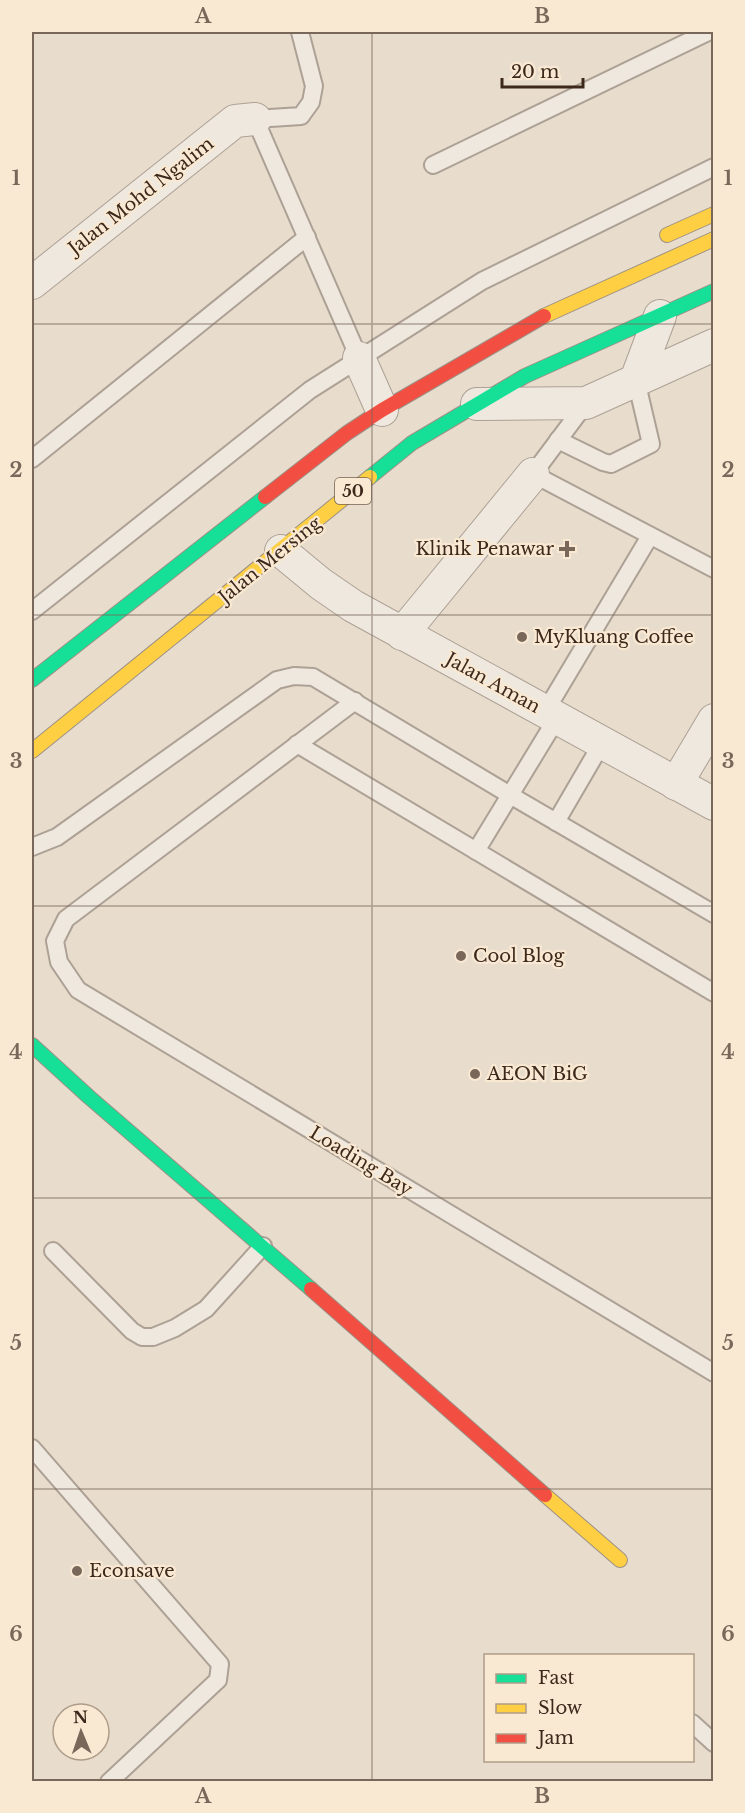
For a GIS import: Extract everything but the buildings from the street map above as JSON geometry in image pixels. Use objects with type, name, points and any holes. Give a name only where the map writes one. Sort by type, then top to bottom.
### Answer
[{"type":"main road","points":[[656,243],[714,214]]},
{"type":"main road","points":[[543,317],[714,239]]},
{"type":"main road","points":[[32,680],[328,448],[382,410],[543,317],[618,267]]},
{"type":"main road","name":"Jalan Mersing","points":[[32,751],[412,443],[525,376],[714,291]]},
{"type":"main road","points":[[32,1045],[620,1560]]},
{"type":"street","name":"Jalan Mohd Ngalim","points":[[32,283],[236,121],[255,119]]},
{"type":"street","points":[[636,380],[660,316]]},
{"type":"street","points":[[477,404],[586,403],[714,345]]},
{"type":"street","points":[[359,358],[382,410]]},
{"type":"street","points":[[402,633],[533,474]]},
{"type":"street","name":"Jalan Aman","points":[[281,551],[321,584],[353,606],[714,804]]},
{"type":"street","points":[[676,784],[714,720]]},
{"type":"lane","points":[[300,32],[314,86],[311,102],[301,116],[255,119],[359,358]]},
{"type":"lane","points":[[432,165],[708,32]]},
{"type":"lane","points":[[32,611],[310,390],[359,358],[482,281],[714,167]]},
{"type":"lane","points":[[32,459],[307,237]]},
{"type":"lane","points":[[558,440],[611,464],[651,444],[636,380]]},
{"type":"lane","points":[[586,403],[533,474],[714,569]]},
{"type":"lane","points":[[476,851],[510,795],[551,715],[650,536]]},
{"type":"lane","points":[[32,847],[57,837],[277,680],[294,676],[313,677],[714,914]]},
{"type":"lane","points":[[355,701],[297,744],[714,993]]},
{"type":"lane","points":[[556,822],[602,743]]},
{"type":"lane","name":"Loading Bay","points":[[297,744],[66,919],[54,940],[59,962],[78,990],[714,1373]]},
{"type":"lane","points":[[53,1251],[132,1331],[142,1336],[153,1337],[175,1328],[206,1310],[262,1246]]},
{"type":"lane","points":[[32,1448],[220,1664],[218,1680],[109,1782]]},
{"type":"lane","points":[[694,1724],[714,1743]]},
{"type":"traffic: fast","points":[[370,477],[412,443],[525,376],[714,291]]},
{"type":"traffic: fast","points":[[32,680],[265,497]]},
{"type":"traffic: fast","points":[[32,1045],[311,1289]]},
{"type":"traffic: slow","points":[[667,235],[714,214]]},
{"type":"traffic: slow","points":[[544,316],[714,239]]},
{"type":"traffic: slow","points":[[32,751],[370,477]]},
{"type":"traffic: slow","points":[[545,1495],[620,1560]]},
{"type":"traffic: jam","points":[[265,497],[347,433],[382,410],[544,316]]},
{"type":"traffic: jam","points":[[311,1289],[545,1495]]},
{"type":"place","name":"Klinik Penawar","points":[[567,549]]},
{"type":"place","name":"MyKluang Coffee","points":[[522,637]]},
{"type":"place","name":"Cool Blog","points":[[461,956]]},
{"type":"place","name":"AEON BiG","points":[[475,1074]]},
{"type":"place","name":"Econsave","points":[[77,1571]]}]
